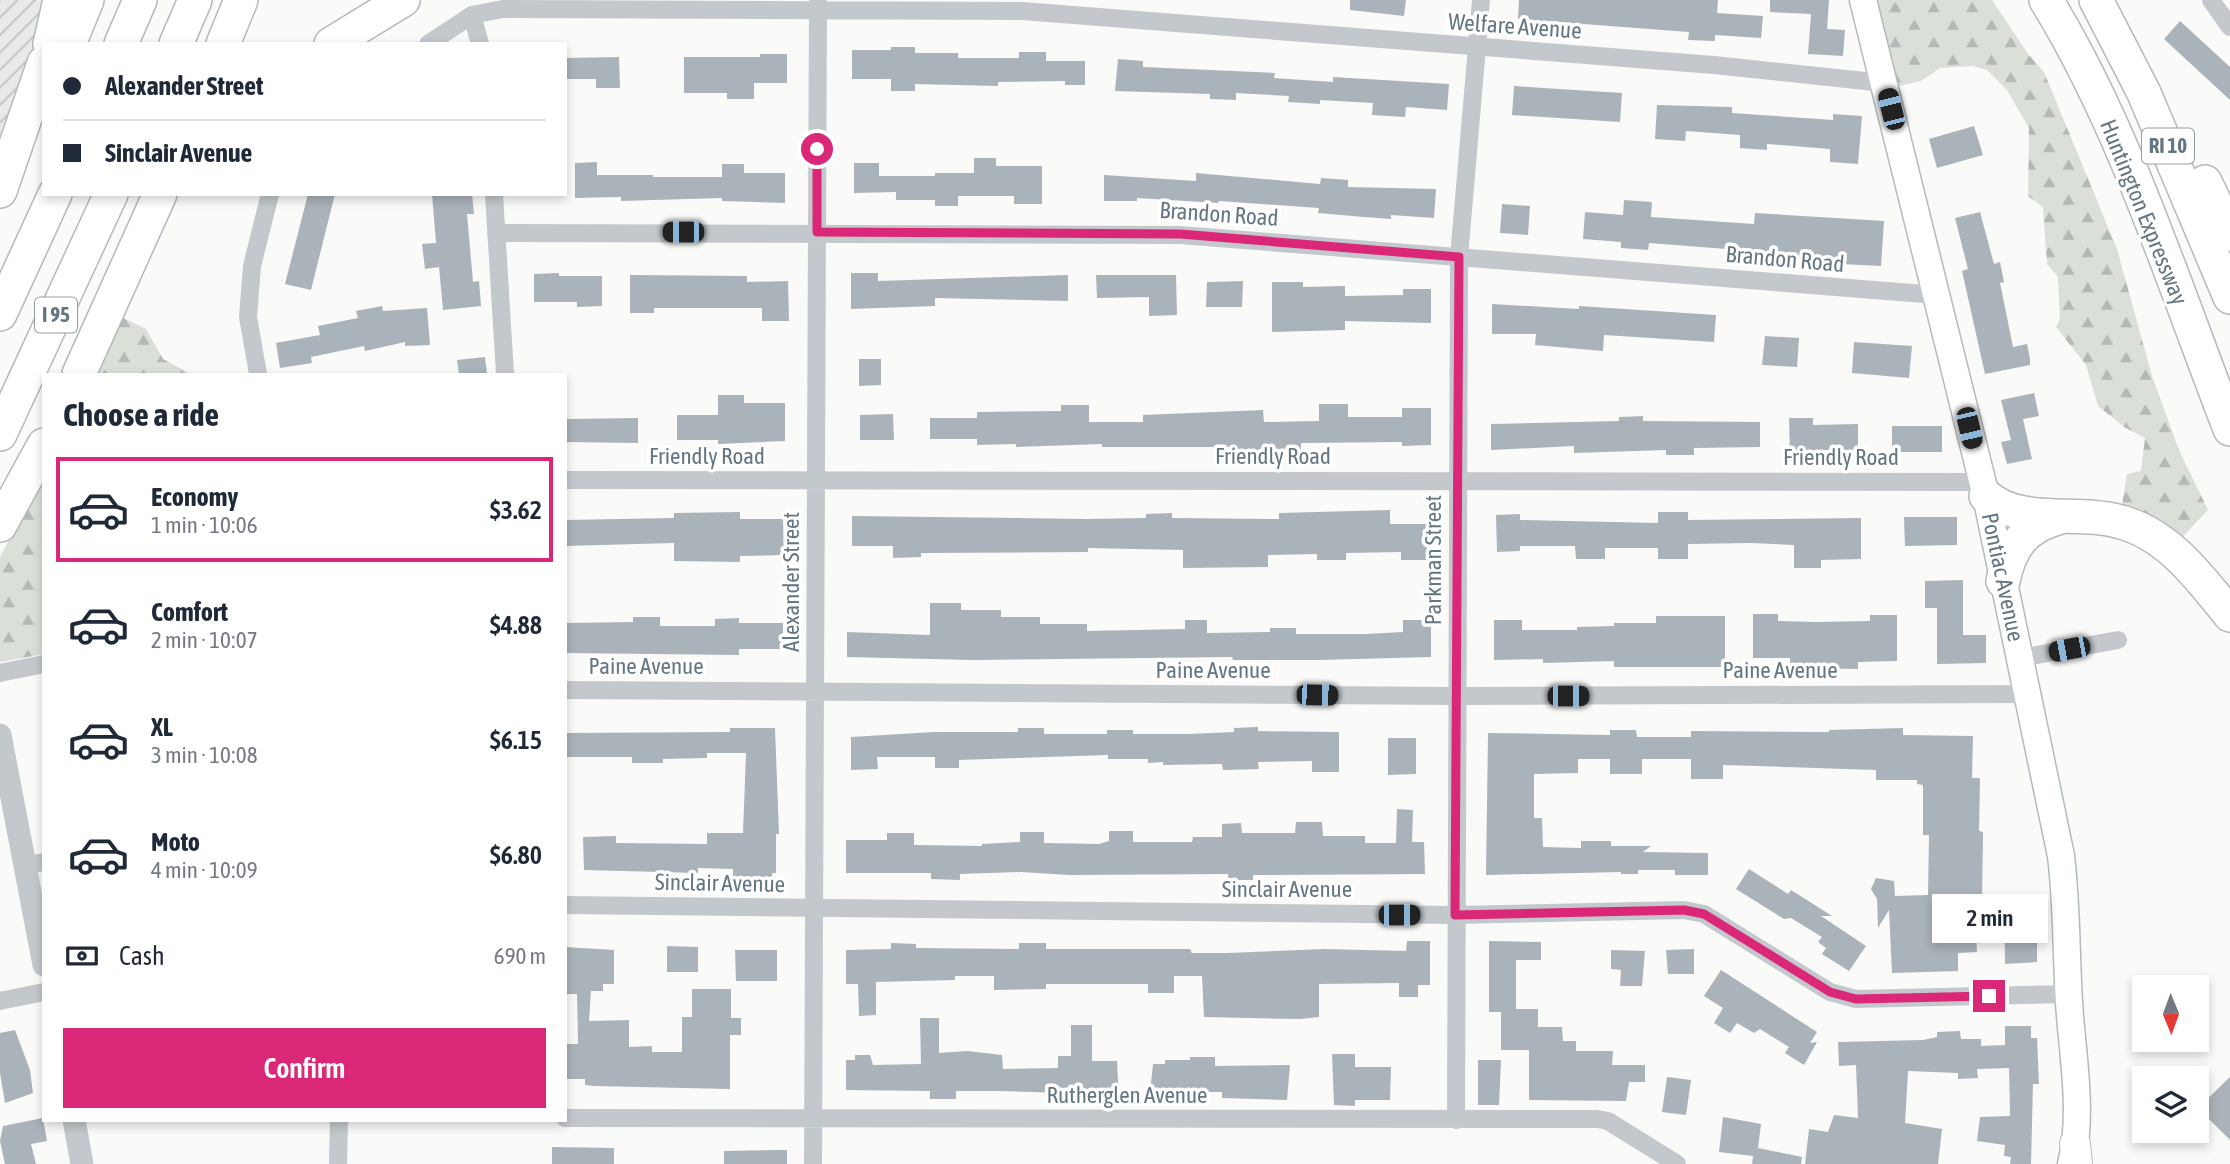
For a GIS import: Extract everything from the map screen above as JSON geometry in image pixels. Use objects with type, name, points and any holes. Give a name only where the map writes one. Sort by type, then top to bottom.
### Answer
[{"type":"highway","points":[[50,42],[60,0]]},
{"type":"highway","points":[[70,42],[87,0]]},
{"type":"highway","points":[[122,42],[140,0]]},
{"type":"highway","points":[[177,42],[195,0]]},
{"type":"highway","points":[[224,42],[240,0]]},
{"type":"highway","points":[[334,42],[403,0]]},
{"type":"highway","name":"Huntington Expressway","points":[[2046,0],[2076,53],[2114,136],[2230,429]]},
{"type":"highway","points":[[2097,0],[2158,87],[2230,234]]},
{"type":"highway","name":"Huntington Expressway","points":[[2097,0],[2144,93],[2230,297]]},
{"type":"highway","points":[[0,191],[42,69]]},
{"type":"highway","points":[[0,208],[42,111]]},
{"type":"highway","name":"I 95","points":[[0,314],[54,196]]},
{"type":"highway","name":"I 95","points":[[0,434],[110,196]]},
{"type":"highway","points":[[79,373],[159,196]]},
{"type":"highway","points":[[145,232],[171,196]]},
{"type":"highway","points":[[0,525],[42,449]]},
{"type":"highway","points":[[1984,489],[2007,510],[2077,515],[2122,522],[2150,534],[2177,554],[2230,615]]},
{"type":"highway","points":[[2003,581],[2011,552],[2025,533],[2045,521],[2077,515]]},
{"type":"main road","name":"Pontiac Avenue","points":[[1863,0],[1984,489],[2061,856],[2068,915],[2068,994],[2076,1116],[2075,1157]]},
{"type":"street","name":"Parkman Street","points":[[1456,1120],[1459,257],[1481,0]]},
{"type":"street","points":[[2211,0],[2230,27]]},
{"type":"street","name":"Welfare Avenue","points":[[472,15],[503,9],[818,5],[1022,11],[1714,65],[1884,83]]},
{"type":"street","name":"Alexander Street","points":[[813,1164],[818,5]]},
{"type":"street","points":[[431,42],[472,15],[479,42]]},
{"type":"street","points":[[258,373],[248,317],[253,266],[270,196]]},
{"type":"street","points":[[494,196],[505,373]]},
{"type":"street","name":"Brandon Road","points":[[496,233],[1180,234],[1937,295]]},
{"type":"street","name":"Friendly Road","points":[[567,480],[1457,480],[1984,489]]},
{"type":"street","points":[[2020,658],[2118,640]]},
{"type":"street","points":[[0,673],[42,664]]},
{"type":"street","name":"Paine Avenue","points":[[567,690],[1457,696],[2028,694]]},
{"type":"street","points":[[0,735],[34,864],[42,945]]},
{"type":"street","name":"Sinclair Avenue","points":[[567,905],[814,910],[1455,915],[1684,910],[1704,914],[1830,992],[1856,999],[2068,994]]},
{"type":"street","points":[[0,1001],[42,992]]},
{"type":"street","name":"Rutherglen Avenue","points":[[567,1118],[1608,1121],[1677,1164]]},
{"type":"street","points":[[74,1122],[82,1164]]},
{"type":"street","points":[[338,1164],[339,1122]]},
{"type":"shaded area","points":[[0,0],[56,0],[42,42],[0,172]]},
{"type":"green space","points":[[1861,0],[1992,0],[2028,54],[2044,72],[2117,249],[2152,376],[2179,450],[2208,510],[2173,547],[2120,517],[2127,474],[2141,471],[2145,438],[2124,427],[2098,406],[2086,365],[2056,327],[2060,319],[2058,277],[2047,264],[2043,207],[2028,196],[2029,128],[2007,90],[1987,70],[1972,66],[1940,68],[1921,81],[1887,89]]},
{"type":"green space","points":[[121,317],[146,329],[163,359],[189,373],[93,373]]},
{"type":"green space","points":[[42,477],[42,654],[0,662],[0,557]]},
{"type":"building","points":[[1350,0],[1406,0],[1404,16],[1350,10]]},
{"type":"building","points":[[1519,0],[1718,0],[1717,13],[1763,16],[1761,38],[1715,35],[1715,41],[1688,40],[1689,32],[1518,19]]},
{"type":"building","points":[[1770,0],[1829,0],[1827,29],[1845,30],[1843,56],[1808,54],[1811,14],[1770,12]]},
{"type":"building","points":[[2180,21],[2230,67],[2230,100],[2164,39]]},
{"type":"building","points":[[891,47],[915,47],[915,53],[958,53],[958,58],[1019,58],[1019,52],[1046,52],[1046,61],[1085,61],[1085,85],[1065,85],[1065,81],[998,82],[998,86],[915,84],[915,91],[891,91],[891,79],[852,79],[852,50],[891,50]]},
{"type":"building","points":[[760,54],[787,54],[787,83],[754,83],[754,99],[727,99],[727,93],[684,93],[684,57],[760,57]]},
{"type":"building","points":[[619,57],[620,88],[596,88],[596,79],[567,79],[567,58]]},
{"type":"building","points":[[1118,59],[1143,61],[1143,67],[1275,73],[1274,78],[1333,82],[1333,77],[1449,84],[1447,110],[1406,107],[1405,117],[1372,115],[1373,103],[1320,100],[1320,104],[1288,102],[1289,96],[1236,93],[1236,100],[1210,99],[1210,94],[1115,91]]},
{"type":"building","points":[[1514,86],[1622,93],[1620,122],[1512,115]]},
{"type":"building","points":[[1657,105],[1732,107],[1732,113],[1833,120],[1833,114],[1862,116],[1858,164],[1830,162],[1830,149],[1767,144],[1767,150],[1740,148],[1740,135],[1686,131],[1685,141],[1655,139]]},
{"type":"building","points":[[1974,126],[1983,155],[1937,168],[1929,139]]},
{"type":"building","points":[[974,158],[996,158],[996,166],[1042,166],[1042,204],[1014,204],[1014,196],[958,196],[958,206],[935,206],[935,200],[896,200],[896,192],[854,193],[854,163],[879,163],[879,176],[935,176],[935,173],[974,173]]},
{"type":"building","points":[[597,162],[597,175],[653,177],[722,177],[722,164],[744,164],[744,173],[785,173],[785,203],[722,201],[722,198],[621,201],[621,197],[575,198],[575,163]]},
{"type":"building","points":[[1196,173],[1320,184],[1321,178],[1348,180],[1348,187],[1436,189],[1434,218],[1391,215],[1391,219],[1364,217],[1318,213],[1319,208],[1219,201],[1137,198],[1137,201],[1104,201],[1104,175],[1196,181]]},
{"type":"building","points":[[307,196],[334,196],[311,290],[285,284]]},
{"type":"building","points":[[432,196],[472,196],[474,214],[467,214],[473,282],[479,281],[481,306],[443,310],[439,267],[425,269],[422,244],[436,243]]},
{"type":"building","points":[[1624,200],[1652,202],[1651,217],[1754,224],[1755,213],[1884,221],[1881,266],[1801,262],[1801,259],[1752,255],[1752,251],[1649,243],[1648,250],[1621,248],[1621,242],[1583,239],[1585,212],[1623,215]]},
{"type":"building","points":[[1502,204],[1530,206],[1528,235],[1500,233]]},
{"type":"building","points":[[1980,212],[1994,264],[2000,262],[2004,282],[2000,283],[2013,347],[2027,344],[2030,359],[2030,365],[1985,374],[1962,271],[1968,269],[1955,218]]},
{"type":"building","points":[[559,273],[559,276],[602,276],[602,306],[577,307],[577,302],[534,302],[534,274]]},
{"type":"building","points":[[851,273],[878,273],[878,281],[1068,275],[1068,301],[935,298],[935,306],[851,309]]},
{"type":"building","points":[[630,275],[747,276],[747,282],[788,281],[789,321],[762,321],[762,308],[654,308],[654,313],[630,313]]},
{"type":"building","points":[[1096,275],[1176,275],[1177,315],[1149,316],[1149,297],[1097,298]]},
{"type":"building","points":[[1243,281],[1242,307],[1206,307],[1207,282]]},
{"type":"building","points":[[1272,282],[1303,282],[1303,287],[1345,286],[1345,296],[1403,295],[1403,289],[1431,289],[1431,323],[1345,321],[1345,330],[1272,332]]},
{"type":"building","points":[[1492,304],[1579,309],[1579,306],[1716,315],[1714,342],[1604,335],[1603,351],[1535,345],[1536,334],[1492,334]]},
{"type":"building","points":[[382,306],[383,311],[427,308],[430,345],[405,346],[405,342],[365,351],[364,346],[311,357],[312,363],[280,368],[276,343],[320,335],[318,326],[358,318],[356,311]]},
{"type":"building","points":[[1765,336],[1799,338],[1797,367],[1762,365]]},
{"type":"building","points":[[1854,342],[1912,346],[1909,378],[1852,373]]},
{"type":"building","points":[[485,357],[487,373],[459,373],[457,360]]},
{"type":"building","points":[[859,359],[881,359],[881,385],[859,386]]},
{"type":"building","points":[[2034,393],[2039,416],[2023,419],[2032,459],[2007,464],[2001,442],[2011,440],[2001,400]]},
{"type":"building","points":[[718,395],[744,395],[744,403],[785,403],[785,441],[718,444],[718,440],[677,440],[677,415],[718,415]]},
{"type":"building","points":[[1319,404],[1348,404],[1348,417],[1402,417],[1402,408],[1431,408],[1431,445],[1402,446],[1402,442],[1301,443],[1301,449],[1264,449],[1264,454],[1233,454],[1233,447],[1102,447],[1102,444],[1016,447],[1016,444],[977,445],[977,439],[930,439],[930,418],[977,418],[977,412],[1061,411],[1061,405],[1089,405],[1089,422],[1143,422],[1143,415],[1263,410],[1264,422],[1319,421]]},
{"type":"building","points":[[893,414],[894,440],[860,440],[860,415]]},
{"type":"building","points":[[1643,416],[1643,421],[1760,422],[1760,447],[1694,448],[1694,455],[1666,455],[1666,450],[1574,453],[1574,446],[1491,450],[1491,424],[1619,421],[1619,417]]},
{"type":"building","points":[[638,418],[638,443],[567,442],[567,419]]},
{"type":"building","points":[[1789,418],[1813,418],[1813,425],[1858,424],[1858,450],[1814,450],[1814,456],[1790,456]]},
{"type":"building","points":[[1892,426],[1942,426],[1942,452],[1892,452]]},
{"type":"building","points":[[1390,510],[1390,524],[1427,524],[1427,560],[1401,560],[1401,552],[1346,553],[1346,560],[1317,560],[1317,554],[1268,555],[1268,567],[1183,568],[1183,550],[1088,548],[1088,552],[921,553],[921,557],[893,558],[893,546],[852,546],[852,516],[1087,519],[1146,518],[1146,514],[1172,513],[1172,518],[1279,519],[1279,513]]},
{"type":"building","points":[[740,512],[740,519],[783,519],[784,555],[740,556],[740,562],[674,561],[674,543],[567,546],[567,520],[674,518],[674,513]]},
{"type":"building","points":[[1658,512],[1688,512],[1688,520],[1861,518],[1861,559],[1821,560],[1821,568],[1794,568],[1794,545],[1750,543],[1688,544],[1688,559],[1658,559],[1658,548],[1605,548],[1605,559],[1576,559],[1575,546],[1520,546],[1520,551],[1497,552],[1496,515],[1520,514],[1520,520],[1658,523]]},
{"type":"building","points":[[1904,517],[1957,517],[1957,545],[1905,546]]},
{"type":"building","points":[[1963,580],[1963,635],[1986,635],[1986,663],[1937,664],[1937,608],[1925,608],[1925,581]]},
{"type":"building","points":[[930,603],[961,603],[961,610],[1001,610],[1001,617],[1040,617],[1040,624],[1087,624],[1087,631],[1185,629],[1185,620],[1207,620],[1207,633],[1270,632],[1270,628],[1296,628],[1296,634],[1366,634],[1403,632],[1403,620],[1431,620],[1431,657],[1318,660],[1233,660],[1232,657],[973,660],[847,657],[847,632],[930,635]]},
{"type":"building","points":[[1753,614],[1778,614],[1778,621],[1817,622],[1870,621],[1870,615],[1897,615],[1897,661],[1858,662],[1858,669],[1790,668],[1790,658],[1753,658]]},
{"type":"building","points":[[1656,616],[1725,616],[1725,667],[1614,667],[1614,661],[1543,663],[1543,659],[1494,660],[1494,620],[1522,620],[1522,630],[1577,630],[1577,627],[1614,626],[1614,623],[1656,623]]},
{"type":"building","points":[[633,617],[660,617],[660,626],[715,626],[715,619],[739,618],[739,623],[783,623],[783,649],[739,649],[739,655],[567,653],[567,623],[633,622]]},
{"type":"building","points":[[1258,727],[1258,731],[1339,732],[1339,772],[1312,772],[1312,761],[1258,762],[1259,769],[1223,770],[1222,764],[1163,765],[1163,762],[1148,763],[1148,759],[1108,759],[1108,755],[959,760],[959,768],[935,768],[935,757],[877,757],[878,769],[851,770],[851,737],[934,732],[1018,732],[1018,728],[1044,728],[1044,734],[1107,734],[1107,730],[1133,730],[1133,734],[1189,734],[1234,732],[1234,728]]},
{"type":"building","points":[[730,728],[775,728],[779,834],[776,834],[776,873],[772,873],[772,880],[733,879],[733,869],[698,868],[698,873],[584,870],[583,837],[616,836],[616,843],[707,844],[707,833],[743,833],[746,753],[707,753],[707,758],[663,759],[663,763],[632,763],[632,757],[567,757],[567,733],[730,732]]},
{"type":"building","points":[[1903,728],[1903,735],[1973,736],[1972,778],[1980,778],[1979,831],[1983,832],[1982,904],[1939,906],[1940,937],[1976,936],[1977,952],[1958,953],[1958,971],[1892,973],[1889,910],[1878,928],[1877,899],[1871,889],[1876,878],[1894,881],[1895,896],[1928,895],[1929,835],[1923,835],[1923,785],[1917,784],[1917,780],[1876,780],[1876,770],[1723,765],[1723,779],[1691,779],[1691,759],[1642,759],[1642,774],[1610,774],[1610,759],[1578,759],[1578,773],[1534,774],[1534,818],[1542,818],[1543,847],[1581,848],[1581,841],[1611,841],[1611,846],[1651,846],[1643,852],[1708,853],[1708,875],[1675,875],[1675,870],[1638,870],[1638,874],[1621,872],[1486,875],[1488,733],[1610,735],[1610,730],[1636,730],[1637,737],[1691,737],[1691,731],[1829,732]]},
{"type":"building","points":[[1388,738],[1416,738],[1416,774],[1388,775]]},
{"type":"building","points":[[1397,809],[1413,810],[1412,842],[1424,842],[1425,874],[1253,875],[1253,880],[1228,880],[1228,874],[1070,875],[1021,872],[960,874],[960,880],[931,879],[931,873],[846,873],[846,840],[887,840],[887,833],[914,833],[914,845],[982,846],[1020,842],[1020,832],[1044,832],[1044,843],[1099,844],[1109,841],[1109,831],[1133,831],[1133,842],[1192,842],[1193,837],[1222,837],[1222,824],[1241,823],[1242,833],[1295,833],[1296,822],[1322,822],[1323,836],[1365,836],[1365,843],[1396,843]]},
{"type":"building","points":[[1749,869],[1788,894],[1791,890],[1832,916],[1821,916],[1866,946],[1849,971],[1822,954],[1826,948],[1818,942],[1822,937],[1791,918],[1784,919],[1736,889]]},
{"type":"building","points":[[2004,897],[2030,897],[2031,939],[2037,941],[2037,962],[2005,964]]},
{"type":"building","points":[[1407,941],[1430,941],[1430,985],[1418,985],[1418,997],[1399,997],[1399,983],[1319,984],[1319,1017],[1300,1019],[1204,1017],[1202,976],[1174,976],[1174,993],[1148,993],[1148,984],[1046,984],[1046,989],[994,990],[994,976],[876,982],[876,1015],[859,1016],[858,984],[846,984],[846,950],[891,949],[891,943],[916,944],[916,948],[1019,949],[1019,943],[1046,943],[1046,949],[1190,949],[1192,953],[1227,953],[1324,949],[1406,951]]},
{"type":"building","points":[[1489,941],[1541,942],[1541,960],[1516,960],[1516,1009],[1538,1009],[1538,1027],[1562,1027],[1563,1041],[1576,1041],[1576,1051],[1613,1051],[1612,1065],[1645,1065],[1645,1082],[1629,1082],[1626,1101],[1529,1100],[1529,1050],[1501,1050],[1501,1012],[1489,1012]]},
{"type":"building","points":[[667,946],[698,947],[698,972],[667,972]]},
{"type":"building","points":[[567,947],[614,950],[614,984],[603,984],[603,991],[591,991],[589,1021],[629,1020],[629,1047],[652,1046],[652,1052],[682,1052],[682,1017],[692,1017],[692,989],[731,989],[731,1018],[741,1018],[741,1035],[730,1035],[730,1089],[594,1086],[585,1085],[585,1079],[567,1079],[567,1044],[578,1044],[577,994],[567,994]]},
{"type":"building","points":[[1694,949],[1694,974],[1668,974],[1666,950]]},
{"type":"building","points":[[735,950],[777,950],[777,981],[736,981]]},
{"type":"building","points":[[1611,950],[1645,951],[1642,986],[1620,986],[1621,970],[1611,969]]},
{"type":"building","points":[[1721,970],[1817,1032],[1810,1043],[1817,1042],[1804,1065],[1785,1053],[1789,1047],[1760,1029],[1754,1033],[1737,1023],[1730,1033],[1714,1023],[1723,1008],[1704,996]]},
{"type":"building","points":[[920,1018],[939,1018],[939,1053],[967,1051],[1002,1055],[1003,1069],[1058,1068],[1058,1056],[1071,1056],[1071,1025],[1092,1025],[1092,1061],[1117,1061],[1119,1100],[1102,1100],[1102,1095],[1094,1094],[999,1091],[956,1091],[956,1099],[930,1099],[930,1091],[846,1090],[846,1060],[855,1060],[855,1055],[870,1055],[873,1065],[921,1064]]},
{"type":"building","points":[[2005,1026],[2031,1026],[2031,1038],[2037,1038],[2039,1084],[2033,1084],[2031,1164],[2010,1164],[2011,1157],[2004,1156],[2005,1145],[1977,1141],[1980,1117],[2010,1116],[2009,1068],[1977,1069],[1978,1078],[1958,1079],[1958,1073],[1908,1071],[1905,1123],[1942,1129],[1938,1164],[1805,1164],[1809,1129],[1828,1132],[1834,1115],[1858,1118],[1856,1065],[1839,1066],[1838,1042],[1923,1040],[1937,1037],[1937,1032],[1960,1031],[1961,1039],[1981,1039],[1981,1046],[2005,1045]]},
{"type":"building","points":[[15,1030],[30,1070],[33,1093],[5,1103],[0,1073],[0,1033]]},
{"type":"building","points":[[1332,1054],[1355,1054],[1355,1067],[1391,1067],[1390,1100],[1355,1100],[1355,1106],[1334,1105]]},
{"type":"building","points":[[1190,1057],[1215,1057],[1215,1066],[1290,1065],[1287,1100],[1222,1098],[1222,1092],[1177,1092],[1177,1098],[1167,1098],[1167,1102],[1149,1102],[1153,1064],[1165,1064],[1165,1060],[1190,1060]]},
{"type":"building","points":[[1478,1060],[1501,1060],[1499,1105],[1478,1105]]},
{"type":"building","points":[[1667,1077],[1691,1080],[1686,1115],[1662,1112]]},
{"type":"building","points":[[2230,1077],[2230,1140],[2209,1119],[2209,1097]]},
{"type":"building","points":[[1723,1117],[1761,1124],[1758,1148],[1802,1157],[1801,1164],[1752,1164],[1753,1156],[1719,1152]]},
{"type":"building","points":[[42,1118],[47,1141],[31,1144],[36,1164],[5,1164],[0,1141],[3,1126]]},
{"type":"building","points":[[552,1147],[614,1148],[614,1164],[552,1164]]},
{"type":"building","points":[[787,1150],[787,1164],[724,1164],[724,1151]]},
{"type":"route","points":[[817,149],[817,232],[1180,234],[1459,257],[1455,915],[1684,910],[1704,914],[1830,992],[1856,999],[1989,996]]}]
